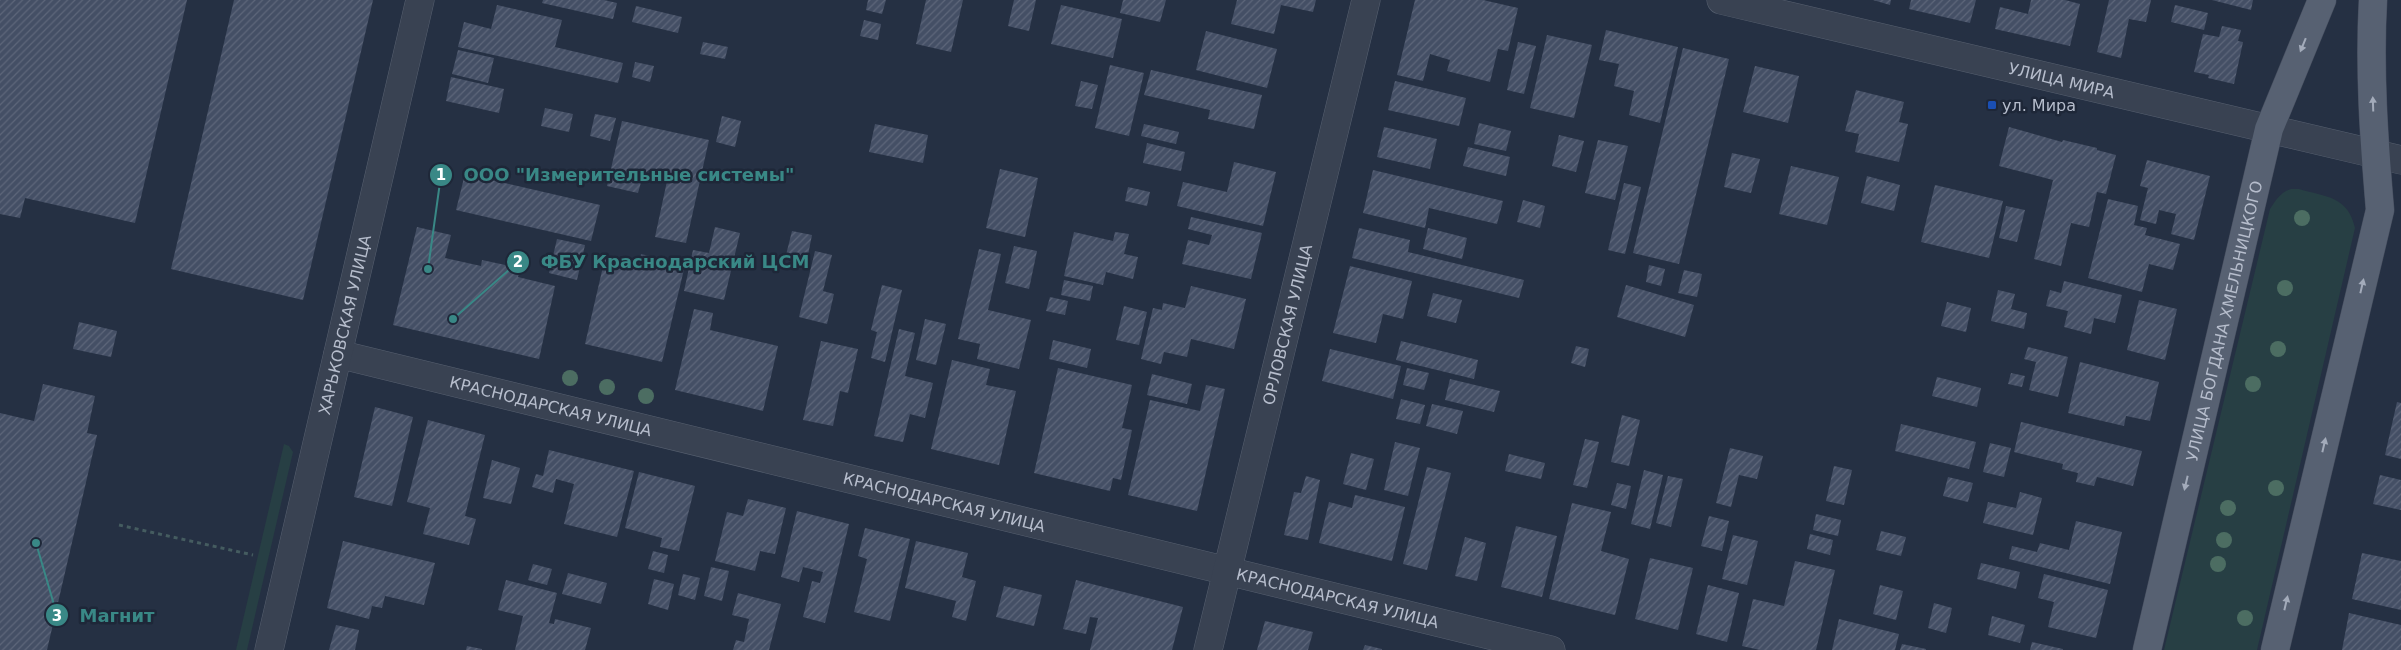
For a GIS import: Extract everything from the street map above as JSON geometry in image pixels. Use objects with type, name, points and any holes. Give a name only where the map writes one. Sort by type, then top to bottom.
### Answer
[{"type":"main road","name":"УЛИЦА БОГДАНА ХМЕЛЬНИЦКОГО","points":[[2147,650],[2269,129],[2322,0]]},
{"type":"main road","points":[[2275,650],[2380,210],[2375,153],[2371,37],[2373,0]]},
{"type":"street","name":"ХАРЬКОВСКАЯ УЛИЦА","points":[[269,650],[420,0]]},
{"type":"street","name":"ОРЛОВСКАЯ УЛИЦА","points":[[1208,650],[1366,0]]},
{"type":"street","name":"УЛИЦА МИРА","points":[[1721,0],[2401,160]]},
{"type":"street","name":"КРАСНОДАРСКАЯ УЛИЦА","points":[[338,354],[1551,650]]},
{"type":"path","points":[[120,525],[253,555]]},
{"type":"green space","points":[[2291,189],[2299,189],[2327,196],[2341,204],[2352,217],[2355,228],[2257,650],[2164,650],[2270,209],[2282,194]]},
{"type":"green space","points":[[284,444],[289,446],[293,452],[247,650],[236,650]]},
{"type":"building","points":[[0,0],[187,0],[135,223],[25,198],[20,218],[0,214]]},
{"type":"building","points":[[234,0],[373,0],[303,300],[171,269]]},
{"type":"building","points":[[543,0],[604,0],[617,3],[613,19],[542,3]]},
{"type":"building","points":[[868,0],[886,0],[882,14],[866,10]]},
{"type":"building","points":[[926,0],[963,0],[951,52],[916,44]]},
{"type":"building","points":[[1014,0],[1036,0],[1029,31],[1008,26]]},
{"type":"building","points":[[1123,0],[1166,0],[1160,22],[1120,13]]},
{"type":"building","points":[[1237,0],[1316,0],[1313,12],[1281,5],[1274,34],[1231,24]]},
{"type":"building","points":[[1415,0],[1483,0],[1518,8],[1508,51],[1498,49],[1490,82],[1447,71],[1450,60],[1430,54],[1423,81],[1397,75]]},
{"type":"building","points":[[1873,0],[1891,0],[1890,5]]},
{"type":"building","points":[[1911,0],[1976,0],[1970,23],[1909,9]]},
{"type":"building","points":[[2031,0],[2065,0],[2080,4],[2070,46],[1995,29],[2000,7],[2028,14]]},
{"type":"building","points":[[2109,0],[2151,0],[2146,22],[2129,19],[2121,58],[2097,52]]},
{"type":"building","points":[[2212,0],[2253,0],[2251,10]]},
{"type":"building","points":[[497,5],[562,20],[555,47],[623,63],[618,83],[458,47],[464,22],[491,29]]},
{"type":"building","points":[[1061,5],[1122,19],[1113,58],[1051,44]]},
{"type":"building","points":[[2175,5],[2208,13],[2204,30],[2171,22]]},
{"type":"building","points":[[636,6],[682,17],[678,33],[632,22]]},
{"type":"building","points":[[864,20],[881,24],[878,40],[860,36]]},
{"type":"building","points":[[2222,26],[2241,30],[2238,41],[2243,42],[2234,84],[2208,78],[2209,75],[2194,72],[2203,34],[2219,37]]},
{"type":"building","points":[[1606,30],[1678,47],[1660,123],[1629,115],[1634,91],[1614,86],[1619,64],[1599,60]]},
{"type":"building","points":[[1206,31],[1277,49],[1267,88],[1196,70]]},
{"type":"building","points":[[1547,35],[1592,45],[1574,118],[1530,108]]},
{"type":"building","points":[[703,42],[728,47],[725,59],[700,54]]},
{"type":"building","points":[[1518,42],[1536,46],[1524,94],[1507,90]]},
{"type":"building","points":[[1683,48],[1729,59],[1679,264],[1633,253]]},
{"type":"building","points":[[458,50],[494,58],[488,83],[452,74]]},
{"type":"building","points":[[635,62],[654,66],[650,82],[632,77]]},
{"type":"building","points":[[1110,65],[1144,73],[1129,136],[1095,128]]},
{"type":"building","points":[[1755,66],[1799,76],[1788,123],[1743,112]]},
{"type":"building","points":[[1151,70],[1262,95],[1254,129],[1208,119],[1210,110],[1144,95]]},
{"type":"building","points":[[451,77],[504,89],[499,113],[446,101]]},
{"type":"building","points":[[1081,81],[1098,85],[1092,109],[1075,106]]},
{"type":"building","points":[[1395,81],[1466,98],[1459,126],[1388,110]]},
{"type":"building","points":[[1856,90],[1904,102],[1899,122],[1908,124],[1899,162],[1855,152],[1859,134],[1845,131]]},
{"type":"building","points":[[545,108],[573,114],[569,132],[541,126]]},
{"type":"building","points":[[595,114],[616,118],[610,141],[590,136]]},
{"type":"building","points":[[722,116],[741,121],[735,147],[716,142]]},
{"type":"building","points":[[622,121],[709,140],[686,243],[655,237],[667,181],[661,171],[649,170],[643,175],[638,193],[607,186]]},
{"type":"building","points":[[1479,123],[1511,131],[1506,151],[1474,144]]},
{"type":"building","points":[[875,124],[928,135],[923,163],[869,152]]},
{"type":"building","points":[[1144,124],[1179,132],[1176,144],[1141,136]]},
{"type":"building","points":[[1384,127],[1437,139],[1430,169],[1377,157]]},
{"type":"building","points":[[2009,127],[2062,142],[2063,140],[2097,148],[2097,150],[2116,155],[2106,194],[2097,192],[2089,227],[2071,223],[2061,266],[2034,259],[2053,180],[1999,166]]},
{"type":"building","points":[[1559,135],[1584,141],[1576,172],[1552,166]]},
{"type":"building","points":[[1598,140],[1628,146],[1615,200],[1585,193]]},
{"type":"building","points":[[1147,143],[1185,152],[1181,171],[1143,163]]},
{"type":"building","points":[[1468,147],[1510,157],[1506,176],[1463,166]]},
{"type":"building","points":[[1732,153],[1760,159],[1751,193],[1724,187]]},
{"type":"building","points":[[2147,160],[2210,176],[2194,240],[2171,234],[2176,214],[2159,210],[2156,224],[2140,220],[2148,188],[2140,186]]},
{"type":"building","points":[[1234,162],[1276,172],[1263,226],[1177,206],[1183,182],[1227,192]]},
{"type":"building","points":[[1791,166],[1839,177],[1827,225],[1779,214]]},
{"type":"building","points":[[1000,169],[1038,178],[1025,237],[986,228]]},
{"type":"building","points":[[1373,170],[1503,201],[1497,224],[1429,208],[1425,228],[1363,213]]},
{"type":"building","points":[[465,174],[600,205],[591,241],[456,210]]},
{"type":"building","points":[[1867,176],[1900,185],[1894,211],[1861,203]]},
{"type":"building","points":[[1624,183],[1641,187],[1625,254],[1608,250]]},
{"type":"building","points":[[1935,185],[2003,201],[1989,258],[1921,242]]},
{"type":"building","points":[[1128,187],[1150,192],[1147,206],[1125,201]]},
{"type":"building","points":[[2108,199],[2138,206],[2134,225],[2147,228],[2145,235],[2180,244],[2173,270],[2149,264],[2142,292],[2088,278]]},
{"type":"building","points":[[1523,200],[1545,206],[1540,228],[1517,222]]},
{"type":"building","points":[[2006,206],[2025,210],[2017,242],[1999,238]]},
{"type":"building","points":[[1191,217],[1262,233],[1251,279],[1182,264],[1188,240],[1209,245],[1212,235],[1188,229]]},
{"type":"building","points":[[417,227],[451,235],[445,258],[481,266],[482,260],[520,268],[518,277],[555,286],[539,359],[393,325]]},
{"type":"building","points":[[715,227],[740,233],[724,300],[684,291],[693,250],[709,253]]},
{"type":"building","points":[[1359,228],[1410,240],[1408,252],[1524,280],[1519,298],[1352,258]]},
{"type":"building","points":[[1428,228],[1467,238],[1462,259],[1423,249]]},
{"type":"building","points":[[792,231],[812,235],[807,260],[786,255]]},
{"type":"building","points":[[1074,232],[1113,241],[1115,232],[1129,234],[1124,254],[1138,257],[1133,279],[1106,272],[1103,285],[1064,276]]},
{"type":"building","points":[[557,239],[585,245],[577,280],[549,273]]},
{"type":"building","points":[[1014,246],[1037,251],[1029,289],[1005,283]]},
{"type":"building","points":[[979,249],[1001,254],[988,310],[1031,320],[1019,369],[977,359],[980,344],[958,339]]},
{"type":"building","points":[[815,251],[832,255],[823,291],[834,294],[827,324],[799,317]]},
{"type":"building","points":[[641,254],[685,265],[662,362],[585,344],[605,258],[639,266]]},
{"type":"building","points":[[1649,265],[1665,269],[1661,286],[1646,282]]},
{"type":"building","points":[[1350,266],[1412,281],[1403,319],[1383,314],[1376,343],[1333,333]]},
{"type":"building","points":[[1684,270],[1702,274],[1697,297],[1678,293]]},
{"type":"building","points":[[1064,280],[1093,286],[1090,301],[1061,295]]},
{"type":"building","points":[[2064,281],[2122,295],[2115,323],[2094,318],[2091,334],[2064,327],[2068,311],[2046,306],[2050,290],[2061,293]]},
{"type":"building","points":[[882,285],[902,290],[885,362],[871,358],[877,332],[871,330]]},
{"type":"building","points":[[1626,285],[1694,305],[1685,337],[1617,317]]},
{"type":"building","points":[[1191,286],[1246,299],[1234,349],[1191,339],[1187,357],[1164,352],[1161,364],[1141,359],[1153,308],[1162,310],[1163,303],[1185,308]]},
{"type":"building","points":[[1998,290],[2015,294],[2011,309],[2027,313],[2024,329],[1991,321]]},
{"type":"building","points":[[1433,293],[1462,300],[1456,323],[1427,316]]},
{"type":"building","points":[[1050,297],[1068,301],[1065,315],[1046,311]]},
{"type":"building","points":[[2139,300],[2177,309],[2165,360],[2127,350]]},
{"type":"building","points":[[1947,302],[1971,308],[1966,332],[1941,326]]},
{"type":"building","points":[[1124,306],[1147,312],[1139,345],[1116,340]]},
{"type":"building","points":[[694,309],[713,313],[710,330],[778,346],[763,411],[675,390]]},
{"type":"building","points":[[925,319],[946,324],[936,365],[916,360]]},
{"type":"building","points":[[79,322],[117,331],[111,357],[73,349]]},
{"type":"building","points":[[899,329],[915,333],[905,376],[933,383],[925,418],[910,414],[903,442],[874,436]]},
{"type":"building","points":[[1053,340],[1091,349],[1087,368],[1049,359]]},
{"type":"building","points":[[821,341],[858,349],[848,393],[840,391],[833,426],[803,420]]},
{"type":"building","points":[[1401,341],[1478,360],[1474,379],[1396,360]]},
{"type":"building","points":[[1576,346],[1589,349],[1585,367],[1571,363]]},
{"type":"building","points":[[2028,347],[2068,357],[2058,397],[2029,390],[2036,362],[2024,359]]},
{"type":"building","points":[[1330,349],[1401,366],[1393,399],[1322,381]]},
{"type":"building","points":[[952,360],[990,369],[986,385],[1016,391],[999,465],[931,449]]},
{"type":"building","points":[[2080,362],[2159,382],[2150,421],[2126,416],[2124,426],[2068,413]]},
{"type":"building","points":[[1058,368],[1132,385],[1122,428],[1132,430],[1121,480],[1113,478],[1110,491],[1034,473]]},
{"type":"building","points":[[1407,368],[1429,373],[1424,390],[1403,385]]},
{"type":"building","points":[[2011,373],[2025,376],[2022,387],[2008,384]]},
{"type":"building","points":[[1152,374],[1192,384],[1187,404],[1147,395]]},
{"type":"building","points":[[1937,377],[1981,388],[1977,407],[1932,396]]},
{"type":"building","points":[[1450,379],[1500,391],[1494,412],[1445,400]]},
{"type":"building","points":[[43,384],[95,396],[87,433],[97,435],[47,650],[0,650],[0,413],[34,421]]},
{"type":"building","points":[[1206,385],[1225,389],[1197,511],[1128,495],[1150,400],[1200,411]]},
{"type":"building","points":[[1401,399],[1425,405],[1420,424],[1396,419]]},
{"type":"building","points":[[2397,402],[2401,403],[2401,459],[2385,455]]},
{"type":"building","points":[[1432,404],[1463,411],[1457,434],[1426,426]]},
{"type":"building","points":[[375,407],[413,417],[392,506],[354,497]]},
{"type":"building","points":[[1622,415],[1640,420],[1629,466],[1611,462]]},
{"type":"building","points":[[428,420],[485,435],[465,516],[476,519],[469,545],[423,534],[430,508],[407,502]]},
{"type":"building","points":[[2021,422],[2142,451],[2133,486],[2097,477],[2094,486],[2076,482],[2078,473],[2062,469],[2063,464],[2014,452]]},
{"type":"building","points":[[1901,424],[1976,442],[1969,469],[1895,451]]},
{"type":"building","points":[[1585,439],[1599,442],[1587,488],[1573,485]]},
{"type":"building","points":[[1395,442],[1420,448],[1408,496],[1384,490]]},
{"type":"building","points":[[1990,443],[2011,448],[2004,477],[1983,472]]},
{"type":"building","points":[[1730,448],[1763,456],[1757,479],[1739,475],[1731,507],[1716,503]]},
{"type":"building","points":[[549,450],[634,471],[617,537],[564,524],[574,484],[556,479],[553,493],[532,487],[536,474],[543,476]]},
{"type":"building","points":[[1351,453],[1374,459],[1366,490],[1343,484]]},
{"type":"building","points":[[1509,454],[1545,463],[1541,479],[1505,471]]},
{"type":"building","points":[[492,460],[520,468],[511,504],[483,498]]},
{"type":"building","points":[[1834,466],[1852,470],[1844,505],[1826,501]]},
{"type":"building","points":[[1427,467],[1451,473],[1427,570],[1403,564]]},
{"type":"building","points":[[1644,470],[1663,475],[1650,529],[1631,524]]},
{"type":"building","points":[[639,472],[695,486],[679,551],[660,547],[662,538],[625,528]]},
{"type":"building","points":[[2380,475],[2401,480],[2401,510],[2373,504]]},
{"type":"building","points":[[1306,476],[1320,480],[1308,540],[1284,535],[1294,492],[1301,493]]},
{"type":"building","points":[[1668,476],[1683,479],[1671,527],[1656,523]]},
{"type":"building","points":[[1948,477],[1973,483],[1968,502],[1943,496]]},
{"type":"building","points":[[1617,483],[1631,486],[1626,509],[1611,505]]},
{"type":"building","points":[[2020,492],[2042,498],[2033,535],[1983,523],[1988,502],[2016,508]]},
{"type":"building","points":[[1355,495],[1405,507],[1392,561],[1319,543],[1329,502],[1352,508]]},
{"type":"building","points":[[748,499],[786,508],[775,554],[760,551],[755,571],[715,561],[727,512],[743,516]]},
{"type":"building","points":[[1572,503],[1611,512],[1601,551],[1629,559],[1615,615],[1549,599]]},
{"type":"building","points":[[797,511],[849,524],[825,623],[803,617],[812,581],[820,583],[823,572],[803,567],[799,582],[781,577]]},
{"type":"building","points":[[1816,514],[1841,520],[1838,536],[1813,530]]},
{"type":"building","points":[[1709,516],[1729,521],[1722,551],[1701,546]]},
{"type":"building","points":[[2076,521],[2122,532],[2110,584],[2009,559],[2012,546],[2037,552],[2040,543],[2069,550]]},
{"type":"building","points":[[1516,526],[1557,536],[1542,597],[1501,587]]},
{"type":"building","points":[[865,528],[910,539],[890,621],[854,612],[867,559],[858,556]]},
{"type":"building","points":[[1881,531],[1906,537],[1901,556],[1876,550]]},
{"type":"building","points":[[1810,534],[1833,540],[1830,555],[1807,549]]},
{"type":"building","points":[[1733,535],[1758,541],[1747,585],[1722,579]]},
{"type":"building","points":[[1465,537],[1486,543],[1477,581],[1455,576]]},
{"type":"building","points":[[343,541],[435,563],[424,605],[385,596],[382,608],[372,606],[369,619],[327,608]]},
{"type":"building","points":[[916,541],[968,553],[962,577],[976,581],[966,621],[952,617],[956,601],[905,588]]},
{"type":"building","points":[[653,551],[668,555],[664,573],[648,569]]},
{"type":"building","points":[[2362,553],[2401,561],[2401,610],[2352,599]]},
{"type":"building","points":[[1650,558],[1693,568],[1678,630],[1635,619]]},
{"type":"building","points":[[1795,561],[1835,570],[1816,650],[1760,650],[1742,646],[1753,599],[1784,606]]},
{"type":"building","points":[[1981,563],[2020,572],[2016,589],[1977,579]]},
{"type":"building","points":[[533,564],[552,569],[547,585],[528,580]]},
{"type":"building","points":[[711,567],[729,571],[722,601],[704,596]]},
{"type":"building","points":[[568,573],[607,583],[601,604],[562,594]]},
{"type":"building","points":[[683,574],[700,578],[695,600],[678,595]]},
{"type":"building","points":[[2044,574],[2108,590],[2096,638],[2048,627],[2054,602],[2038,598]]},
{"type":"building","points":[[654,579],[674,584],[668,610],[648,604]]},
{"type":"building","points":[[506,580],[557,593],[549,623],[554,624],[555,619],[591,628],[585,650],[515,650],[523,616],[498,610]]},
{"type":"building","points":[[1076,580],[1183,607],[1172,650],[1090,650],[1098,618],[1090,617],[1086,634],[1063,629]]},
{"type":"building","points":[[1708,585],[1739,593],[1727,642],[1696,634]]},
{"type":"building","points":[[1880,585],[1903,591],[1896,620],[1873,614]]},
{"type":"building","points":[[1004,586],[1042,595],[1034,626],[996,617]]},
{"type":"building","points":[[738,593],[781,604],[769,650],[733,650],[736,640],[744,642],[749,619],[732,615]]},
{"type":"building","points":[[1934,603],[1952,608],[1946,633],[1928,628]]},
{"type":"building","points":[[2349,613],[2401,625],[2401,650],[2342,650]]},
{"type":"building","points":[[1992,616],[2025,625],[2020,643],[1988,635]]},
{"type":"building","points":[[1839,619],[1899,634],[1895,650],[1832,650]]},
{"type":"building","points":[[1265,621],[1313,632],[1308,650],[1257,650]]},
{"type":"building","points":[[336,625],[359,630],[355,650],[329,650]]},
{"type":"building","points":[[2032,642],[2063,649],[2063,650],[2030,650]]},
{"type":"building","points":[[1902,644],[1926,649],[1926,650],[1900,650]]},
{"type":"building","points":[[1365,645],[1382,649],[1382,650],[1363,650]]},
{"type":"building","points":[[467,646],[482,649],[482,650],[466,650]]},
{"type":"place","name":"ул. Мира","points":[[1992,105]]},
{"type":"place","name":"ООО \"Измерительные системы\"","points":[[428,269]]},
{"type":"place","name":"ФБУ Краснодарский ЦСМ","points":[[453,319]]},
{"type":"place","name":"Магнит","points":[[36,543]]}]
